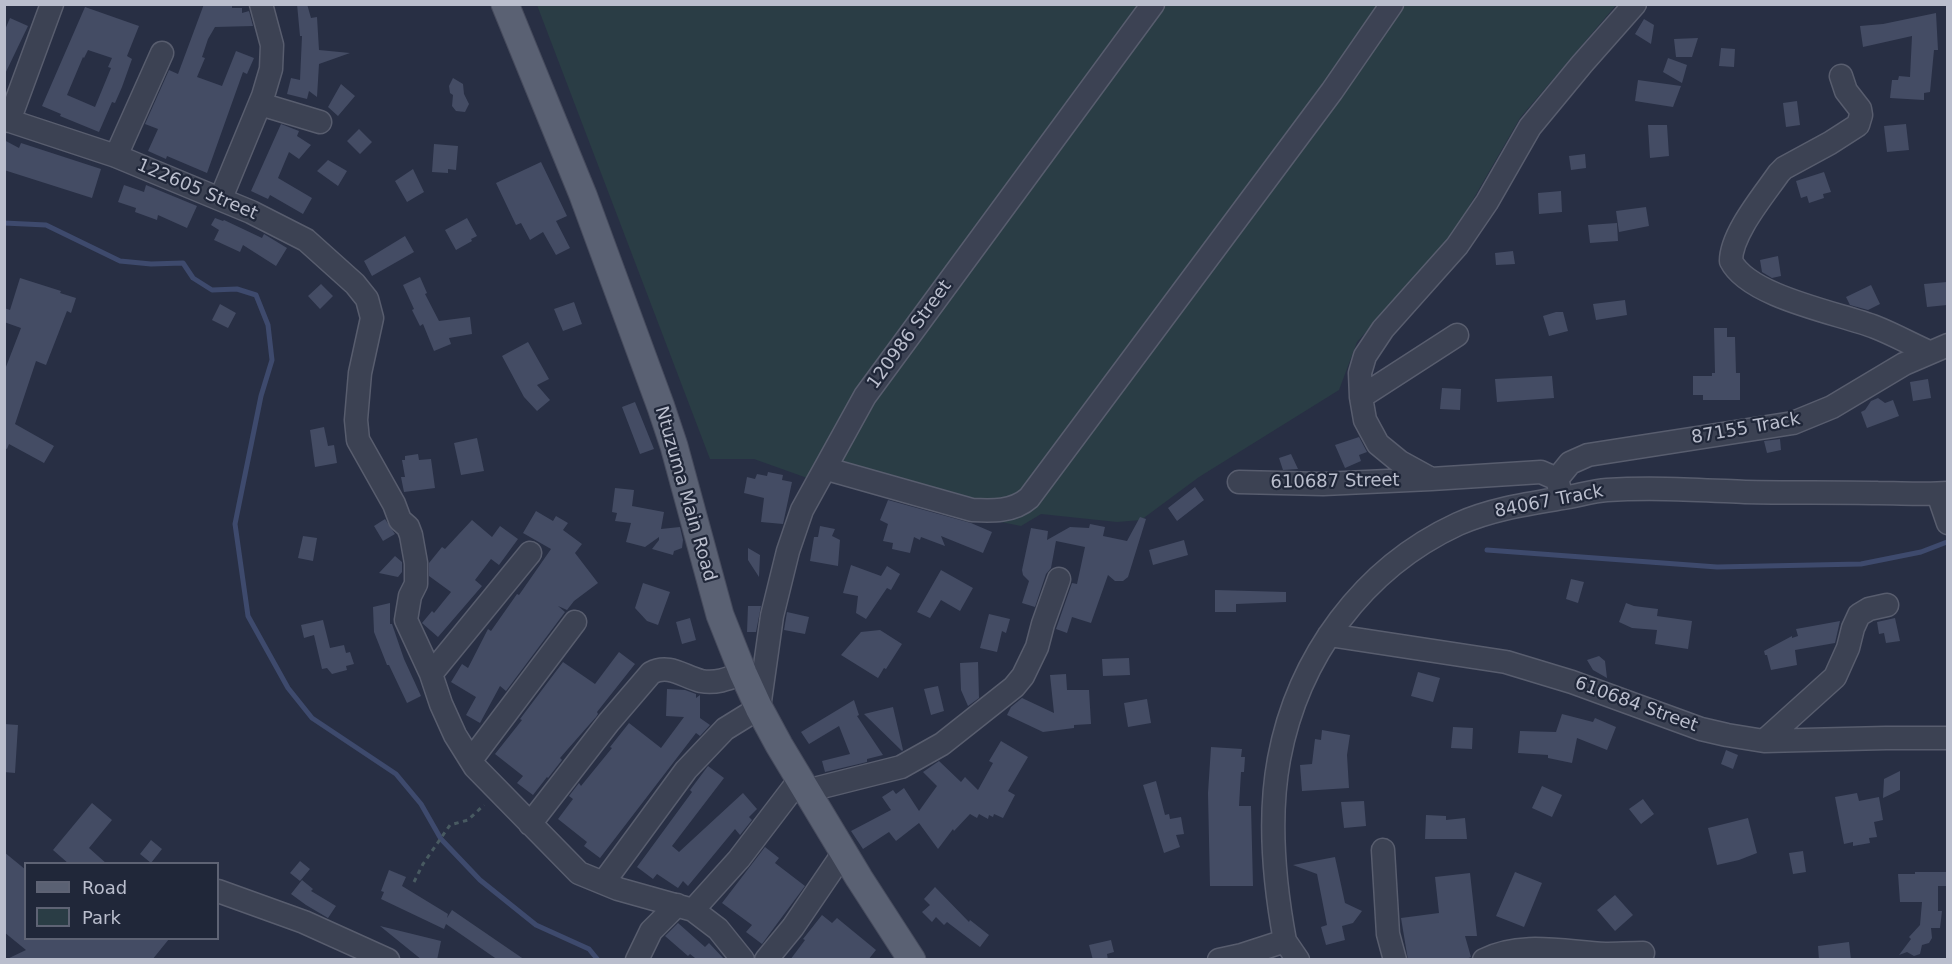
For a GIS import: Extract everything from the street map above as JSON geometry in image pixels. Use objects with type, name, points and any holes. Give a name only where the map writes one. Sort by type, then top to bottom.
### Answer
[{"type":"main road","name":"Ntuzuma Main Road","points":[[505,4],[584,195],[661,407],[680,467],[720,615],[744,673],[759,708],[803,785],[912,960]]},
{"type":"street","points":[[7,120],[52,4]]},
{"type":"street","points":[[221,198],[268,83],[272,56],[270,33],[261,4]]},
{"type":"street","name":"120986 Street","points":[[759,708],[772,616],[788,551],[802,510],[865,396],[1153,4]]},
{"type":"street","points":[[826,468],[972,510],[1020,506],[1029,498],[1074,439],[1332,91],[1392,4]]},
{"type":"street","points":[[1431,478],[1400,462],[1378,444],[1365,420],[1360,373],[1365,356],[1383,329],[1457,246],[1530,127],[1635,4]]},
{"type":"street","points":[[116,156],[162,52]]},
{"type":"street","points":[[1842,76],[1846,91],[1860,109],[1861,120],[1858,125],[1779,173],[1739,234],[1732,248],[1731,261],[1744,278],[1765,289],[1938,349]]},
{"type":"street","points":[[260,104],[320,122]]},
{"type":"street","name":"122605 Street","points":[[7,120],[116,156],[221,198],[306,240],[355,284],[367,299],[372,318],[360,373],[356,420],[358,440],[394,504],[400,520],[408,527],[411,535],[416,563],[416,585],[410,596],[406,620],[431,674]]},
{"type":"street","points":[[1361,397],[1457,335]]},
{"type":"street","name":"87155 Track","points":[[1559,488],[1570,463],[1588,455],[1793,423],[1832,407],[1874,381],[1938,349]]},
{"type":"street","name":"610687 Street","points":[[1239,482],[1323,484],[1541,472],[1559,488]]},
{"type":"street","name":"84067 Track","points":[[1285,941],[1277,896],[1274,801],[1286,728],[1315,657],[1329,635],[1345,612],[1398,561],[1458,524],[1501,509],[1527,503],[1559,488],[1943,494]]},
{"type":"street","points":[[1943,494],[1947,523]]},
{"type":"street","points":[[530,553],[431,674],[455,735],[475,767],[579,873],[603,884],[685,907],[718,929],[743,960]]},
{"type":"street","points":[[637,960],[651,931],[685,907],[739,859],[803,785],[901,767],[942,744],[1014,687],[1023,676],[1037,647],[1059,579]]},
{"type":"street","points":[[1764,741],[1835,677],[1859,615],[1869,609],[1887,605]]},
{"type":"street","points":[[471,760],[575,622]]},
{"type":"street","name":"610684 Street","points":[[1329,635],[1506,662],[1572,682],[1701,729],[1727,735],[1764,741],[1947,738]]},
{"type":"street","points":[[530,824],[609,722],[651,673],[657,670],[671,670],[701,681],[714,682],[744,673]]},
{"type":"street","points":[[603,884],[686,770],[725,729],[759,708]]},
{"type":"street","points":[[1383,850],[1388,934],[1395,960]]},
{"type":"street","points":[[766,960],[793,927],[843,852]]},
{"type":"street","points":[[219,891],[304,922],[388,960]]},
{"type":"street","points":[[1219,960],[1285,941],[1298,960]]},
{"type":"street","points":[[1484,960],[1498,952],[1510,950],[1572,950],[1604,954],[1643,953]]},
{"type":"path","points":[[414,882],[423,864],[450,825],[468,820],[486,804],[510,803]]},
{"type":"green space","points":[[537,5],[1616,5],[1520,118],[1452,236],[1357,342],[1339,390],[1199,477],[1141,520],[1117,522],[1041,514],[1021,526],[956,513],[857,484],[810,479],[754,459],[710,459]]},
{"type":"building","points":[[204,4],[232,4],[232,8],[242,8],[242,13],[249,11],[253,26],[215,27],[208,39],[202,57],[205,58],[197,77],[222,86],[236,51],[254,58],[247,74],[243,72],[207,173],[167,156],[166,159],[148,151],[158,129],[145,124],[169,70],[178,74]]},
{"type":"building","points":[[297,4],[307,4],[311,18],[317,17],[319,50],[350,53],[319,64],[317,97],[309,91],[307,99],[287,94],[291,78],[300,80],[302,36],[300,36]]},
{"type":"building","points":[[85,7],[139,26],[127,56],[132,59],[122,87],[115,103],[112,102],[99,132],[42,106]],"holes":[[[88,50],[112,58],[108,67],[111,68],[95,107],[67,95]]]},
{"type":"building","points":[[1936,13],[1938,50],[1934,50],[1930,92],[1924,93],[1924,100],[1890,98],[1892,80],[1898,80],[1899,76],[1910,77],[1912,36],[1863,47],[1860,26],[1883,24]]},
{"type":"building","points":[[10,18],[28,26],[4,76],[4,32]]},
{"type":"building","points":[[1644,19],[1654,25],[1651,44],[1635,34]]},
{"type":"building","points":[[1698,38],[1692,57],[1676,57],[1674,39]]},
{"type":"building","points":[[1721,48],[1735,49],[1734,67],[1719,66]]},
{"type":"building","points":[[1668,58],[1687,65],[1682,83],[1663,72]]},
{"type":"building","points":[[453,78],[463,84],[464,94],[469,104],[465,112],[456,111],[452,106],[453,95],[450,93],[449,86]]},
{"type":"building","points":[[1638,80],[1681,86],[1673,107],[1635,101]]},
{"type":"building","points":[[341,84],[355,96],[338,116],[328,107]]},
{"type":"building","points":[[1797,101],[1800,125],[1786,127],[1783,103]]},
{"type":"building","points":[[281,124],[299,131],[297,136],[311,145],[299,159],[289,152],[278,178],[312,198],[303,214],[270,195],[268,199],[251,191]]},
{"type":"building","points":[[1906,124],[1909,150],[1887,152],[1884,126]]},
{"type":"building","points":[[1648,125],[1667,125],[1669,156],[1650,158]]},
{"type":"building","points":[[359,129],[372,142],[360,154],[347,141]]},
{"type":"building","points":[[4,140],[19,148],[21,143],[101,169],[92,198],[4,170]]},
{"type":"building","points":[[434,144],[458,146],[456,170],[448,169],[448,173],[432,172]]},
{"type":"building","points":[[1585,154],[1586,168],[1571,170],[1569,156]]},
{"type":"building","points":[[328,160],[347,171],[338,186],[317,171]]},
{"type":"building","points":[[541,162],[567,216],[556,221],[570,248],[556,255],[543,232],[530,240],[521,223],[516,225],[496,183]]},
{"type":"building","points":[[413,169],[424,192],[407,202],[395,181]]},
{"type":"building","points":[[1824,172],[1831,192],[1823,194],[1824,198],[1809,203],[1807,196],[1801,198],[1796,181]]},
{"type":"building","points":[[124,185],[144,192],[146,185],[197,206],[187,228],[158,215],[157,220],[135,212],[136,208],[118,202]]},
{"type":"building","points":[[1561,191],[1562,212],[1539,214],[1538,193]]},
{"type":"building","points":[[1646,207],[1649,226],[1619,232],[1616,211]]},
{"type":"building","points":[[215,218],[262,238],[264,234],[287,248],[276,266],[243,245],[240,252],[214,240],[219,230],[211,225]]},
{"type":"building","points":[[467,218],[477,236],[456,250],[445,230]]},
{"type":"building","points":[[1617,223],[1618,241],[1590,243],[1588,225]]},
{"type":"building","points":[[405,236],[414,252],[372,276],[364,261]]},
{"type":"building","points":[[1513,251],[1515,264],[1496,265],[1495,253]]},
{"type":"building","points":[[1778,256],[1781,276],[1772,278],[1762,272],[1760,260]]},
{"type":"building","points":[[420,277],[427,293],[425,294],[439,321],[470,317],[472,334],[449,338],[451,344],[434,351],[423,324],[420,326],[412,310],[414,309],[403,285]]},
{"type":"building","points":[[20,278],[76,298],[71,313],[67,311],[46,365],[36,361],[15,424],[54,446],[44,463],[9,444],[7,449],[4,448],[4,372],[21,328],[4,322],[4,308],[10,310]]},
{"type":"building","points":[[1947,282],[1947,305],[1927,307],[1924,284]]},
{"type":"building","points":[[321,284],[333,296],[320,309],[308,296]]},
{"type":"building","points":[[1871,285],[1880,304],[1868,310],[1850,305],[1846,297]]},
{"type":"building","points":[[1625,300],[1627,315],[1596,320],[1593,304]]},
{"type":"building","points":[[574,302],[582,324],[563,331],[554,309]]},
{"type":"building","points":[[220,304],[236,313],[228,328],[212,320]]},
{"type":"building","points":[[1563,312],[1568,331],[1549,336],[1543,316]]},
{"type":"building","points":[[1714,328],[1727,328],[1727,337],[1735,337],[1736,373],[1740,373],[1740,400],[1703,400],[1703,395],[1693,395],[1693,376],[1712,376],[1712,373],[1715,373]]},
{"type":"building","points":[[528,342],[549,379],[537,385],[550,400],[537,411],[524,397],[502,356]]},
{"type":"building","points":[[1552,376],[1554,398],[1497,402],[1495,379]]},
{"type":"building","points":[[1928,379],[1931,398],[1913,401],[1910,382]]},
{"type":"building","points":[[1442,388],[1461,389],[1460,410],[1440,409]]},
{"type":"building","points":[[1878,398],[1885,403],[1893,400],[1899,416],[1867,428],[1861,412],[1871,401]]},
{"type":"building","points":[[635,402],[654,449],[640,454],[622,407]]},
{"type":"building","points":[[324,427],[328,446],[334,445],[337,463],[315,467],[310,430]]},
{"type":"building","points":[[1359,437],[1367,452],[1359,455],[1361,461],[1345,468],[1335,445]]},
{"type":"building","points":[[477,438],[484,471],[461,475],[454,443]]},
{"type":"building","points":[[1780,439],[1781,450],[1767,453],[1764,441]]},
{"type":"building","points":[[418,454],[419,460],[431,459],[435,488],[404,492],[401,477],[405,477],[402,460],[405,460],[405,456]]},
{"type":"building","points":[[1291,454],[1298,469],[1283,470],[1279,458]]},
{"type":"building","points":[[768,472],[783,475],[782,480],[792,482],[783,524],[761,522],[764,498],[744,493],[747,477],[755,479],[757,474],[767,476]]},
{"type":"building","points":[[1195,487],[1204,500],[1177,521],[1168,508]]},
{"type":"building","points":[[615,488],[634,490],[632,506],[664,512],[661,529],[680,527],[682,548],[674,551],[673,555],[652,549],[659,537],[645,547],[626,542],[631,523],[615,521],[617,513],[612,512]]},
{"type":"building","points":[[888,500],[971,523],[992,532],[983,553],[941,536],[945,546],[921,537],[920,540],[914,537],[910,553],[892,549],[893,543],[883,541],[888,524],[880,520]]},
{"type":"building","points":[[536,511],[553,521],[556,516],[568,523],[563,530],[582,544],[575,553],[598,583],[574,601],[567,610],[558,606],[565,612],[506,691],[500,686],[480,723],[466,715],[476,697],[451,682],[462,664],[468,668],[488,629],[491,631],[551,549],[523,533]]},
{"type":"building","points":[[1140,517],[1146,519],[1128,577],[1123,581],[1115,581],[1108,575],[1091,623],[1072,617],[1067,633],[1056,629],[1072,583],[1077,584],[1085,547],[1056,541],[1051,568],[1046,574],[1035,607],[1022,603],[1029,581],[1023,575],[1022,570],[1031,528],[1048,531],[1047,540],[1070,527],[1089,528],[1090,524],[1105,527],[1103,536],[1127,541]]},
{"type":"building","points":[[385,519],[395,534],[383,541],[374,526]]},
{"type":"building","points":[[472,520],[492,537],[500,526],[518,539],[499,565],[491,559],[475,580],[482,586],[438,637],[422,623],[432,611],[434,613],[451,592],[429,576],[429,563],[442,547],[445,549]]},
{"type":"building","points":[[820,526],[835,529],[832,536],[840,540],[838,566],[810,561],[814,537],[818,537]]},
{"type":"building","points":[[303,536],[317,538],[313,561],[298,558]]},
{"type":"building","points":[[1184,540],[1188,555],[1153,565],[1149,550]]},
{"type":"building","points":[[748,548],[760,555],[759,577],[748,560]]},
{"type":"building","points":[[395,556],[402,562],[402,572],[398,577],[379,573]]},
{"type":"building","points":[[851,565],[881,576],[887,566],[900,574],[891,590],[887,588],[866,619],[856,613],[858,596],[843,593]]},
{"type":"building","points":[[941,570],[973,588],[960,611],[941,600],[930,618],[917,612]]},
{"type":"building","points":[[1571,579],[1584,582],[1578,603],[1566,599]]},
{"type":"building","points":[[643,583],[670,592],[658,625],[647,621],[635,608]]},
{"type":"building","points":[[1215,590],[1286,592],[1286,602],[1236,604],[1236,612],[1215,612]]},
{"type":"building","points":[[390,603],[390,624],[392,624],[404,659],[421,696],[407,703],[387,665],[374,632],[373,607]]},
{"type":"building","points":[[1626,603],[1658,609],[1657,616],[1692,621],[1688,649],[1655,644],[1657,630],[1632,628],[1619,622]]},
{"type":"building","points":[[748,606],[761,606],[756,632],[747,632]]},
{"type":"building","points":[[787,612],[809,617],[805,634],[784,630]]},
{"type":"building","points":[[989,614],[1010,619],[1006,633],[1002,631],[997,652],[980,648]]},
{"type":"building","points":[[690,618],[696,640],[682,644],[676,622]]},
{"type":"building","points":[[1895,618],[1900,641],[1886,643],[1884,633],[1879,634],[1877,622]]},
{"type":"building","points":[[323,620],[330,648],[344,645],[346,653],[350,652],[354,664],[346,666],[347,670],[332,674],[327,668],[322,669],[314,635],[304,638],[301,625]]},
{"type":"building","points":[[1840,621],[1835,643],[1795,650],[1797,665],[1771,670],[1764,651],[1792,636],[1792,638],[1798,636],[1796,629]]},
{"type":"building","points":[[880,630],[902,644],[878,678],[841,655],[861,632]]},
{"type":"building","points":[[619,652],[635,664],[533,795],[517,783],[523,776],[495,754],[563,662],[595,684]]},
{"type":"building","points":[[1599,656],[1605,661],[1607,678],[1593,670],[1587,660]]},
{"type":"building","points":[[1129,658],[1130,675],[1103,676],[1102,659]]},
{"type":"building","points":[[978,662],[979,698],[968,706],[961,690],[960,663]]},
{"type":"building","points":[[1418,672],[1440,678],[1433,702],[1411,696]]},
{"type":"building","points":[[1066,674],[1067,690],[1089,690],[1091,724],[1074,725],[1074,728],[1043,732],[1007,715],[1011,707],[1022,698],[1054,713],[1050,675]]},
{"type":"building","points":[[938,686],[944,711],[931,715],[924,689]]},
{"type":"building","points":[[667,689],[685,690],[696,694],[696,698],[700,695],[700,718],[710,725],[700,736],[696,733],[600,858],[584,846],[587,842],[558,819],[573,799],[569,796],[579,783],[581,786],[629,723],[661,748],[684,717],[666,716]]},
{"type":"building","points":[[1147,699],[1151,723],[1128,727],[1124,703]]},
{"type":"building","points":[[854,700],[859,715],[857,716],[883,755],[867,759],[867,762],[825,772],[822,761],[850,754],[839,726],[809,744],[801,732]]},
{"type":"building","points":[[893,707],[903,750],[902,751],[864,714]]},
{"type":"building","points":[[1562,714],[1593,722],[1595,718],[1616,727],[1607,750],[1577,738],[1572,763],[1548,758],[1548,755],[1518,753],[1520,731],[1556,732]]},
{"type":"building","points":[[4,724],[18,725],[15,773],[4,772]]},
{"type":"building","points":[[1453,727],[1473,728],[1472,749],[1451,748]]},
{"type":"building","points":[[1322,730],[1350,735],[1347,755],[1349,788],[1302,791],[1300,765],[1312,764],[1315,739],[1321,740]]},
{"type":"building","points":[[1001,741],[1028,757],[1008,791],[1015,795],[1003,818],[994,814],[993,817],[989,815],[988,819],[979,814],[977,818],[970,814],[954,831],[953,829],[938,849],[919,823],[896,841],[889,832],[863,849],[851,831],[891,810],[882,797],[893,790],[896,794],[904,788],[919,811],[937,786],[923,772],[939,761],[961,782],[965,777],[978,790],[993,763],[989,761]]},
{"type":"building","points":[[1211,747],[1242,749],[1241,757],[1245,757],[1244,772],[1241,772],[1239,806],[1251,806],[1253,886],[1210,886],[1208,793]]},
{"type":"building","points":[[1726,750],[1738,755],[1733,769],[1721,764]]},
{"type":"building","points":[[708,766],[724,778],[672,846],[679,852],[743,793],[757,809],[749,817],[752,820],[740,835],[735,829],[688,886],[683,881],[678,888],[657,874],[653,879],[637,867],[692,792],[690,790]]},
{"type":"building","points":[[1900,771],[1900,790],[1883,798],[1884,779]]},
{"type":"building","points":[[1156,781],[1165,815],[1169,814],[1170,819],[1181,817],[1184,834],[1176,835],[1180,847],[1164,853],[1143,785]]},
{"type":"building","points":[[1542,786],[1562,795],[1552,817],[1532,808]]},
{"type":"building","points":[[1857,793],[1859,801],[1879,797],[1883,820],[1874,822],[1877,837],[1869,838],[1870,843],[1853,846],[1853,842],[1844,844],[1835,797]]},
{"type":"building","points":[[1643,799],[1654,814],[1641,824],[1629,809]]},
{"type":"building","points":[[1364,801],[1366,826],[1344,828],[1341,802]]},
{"type":"building","points":[[92,803],[112,820],[89,848],[105,862],[67,862],[53,850]]},
{"type":"building","points":[[1426,815],[1446,816],[1446,820],[1465,818],[1467,839],[1425,839]]},
{"type":"building","points":[[1748,818],[1757,853],[1717,865],[1708,828]]},
{"type":"building","points":[[151,840],[162,849],[152,862],[140,854]]},
{"type":"building","points":[[765,847],[779,858],[775,863],[805,886],[762,944],[746,932],[752,925],[722,903]]},
{"type":"building","points":[[1803,851],[1806,872],[1793,874],[1789,853]]},
{"type":"building","points":[[4,852],[24,868],[24,940],[168,940],[152,960],[5,960],[26,950],[4,932]]},
{"type":"building","points":[[1335,857],[1345,903],[1362,911],[1353,923],[1342,926],[1345,940],[1326,945],[1321,927],[1327,925],[1317,874],[1293,865]]},
{"type":"building","points":[[300,861],[310,869],[300,881],[290,873]]},
{"type":"building","points":[[389,870],[406,877],[402,886],[448,914],[447,918],[452,910],[525,960],[498,960],[446,924],[444,929],[381,899],[384,892],[381,891]]},
{"type":"building","points":[[1515,872],[1542,883],[1524,927],[1496,916]]},
{"type":"building","points":[[1915,872],[1947,872],[1947,886],[1938,886],[1938,911],[1942,911],[1940,928],[1931,928],[1932,938],[1929,943],[1922,945],[1920,954],[1914,956],[1907,952],[1899,955],[1911,939],[1909,937],[1920,925],[1922,902],[1900,902],[1898,874],[1915,874]]},
{"type":"building","points":[[1470,873],[1477,936],[1465,936],[1471,957],[1464,960],[1408,960],[1401,918],[1439,913],[1435,877]]},
{"type":"building","points":[[302,880],[313,889],[311,891],[336,906],[328,918],[291,894]]},
{"type":"building","points":[[935,887],[969,922],[970,920],[989,935],[980,947],[947,922],[944,925],[936,917],[932,922],[922,912],[930,905],[924,899]]},
{"type":"building","points":[[1615,895],[1633,915],[1615,931],[1597,910]]},
{"type":"building","points":[[822,915],[832,923],[837,918],[876,950],[868,960],[790,960]]},
{"type":"building","points":[[678,923],[705,947],[709,943],[725,960],[694,960],[695,958],[690,954],[688,956],[665,936]]},
{"type":"building","points":[[380,926],[441,941],[437,960],[422,960]]},
{"type":"building","points":[[1111,940],[1114,952],[1107,954],[1108,960],[1093,960],[1089,945]]},
{"type":"building","points":[[1849,942],[1851,960],[1819,960],[1818,946]]},
{"type":"waterway","points":[[4,223],[46,225],[120,261],[151,264],[183,263],[193,278],[212,290],[237,289],[256,295],[268,325],[272,360],[261,396],[235,524],[248,616],[288,688],[312,718],[396,774],[421,804],[441,839],[480,880],[536,925],[589,949],[598,960]]},
{"type":"waterway","points":[[1487,550],[1717,567],[1861,564],[1921,552],[1947,542]]}]
